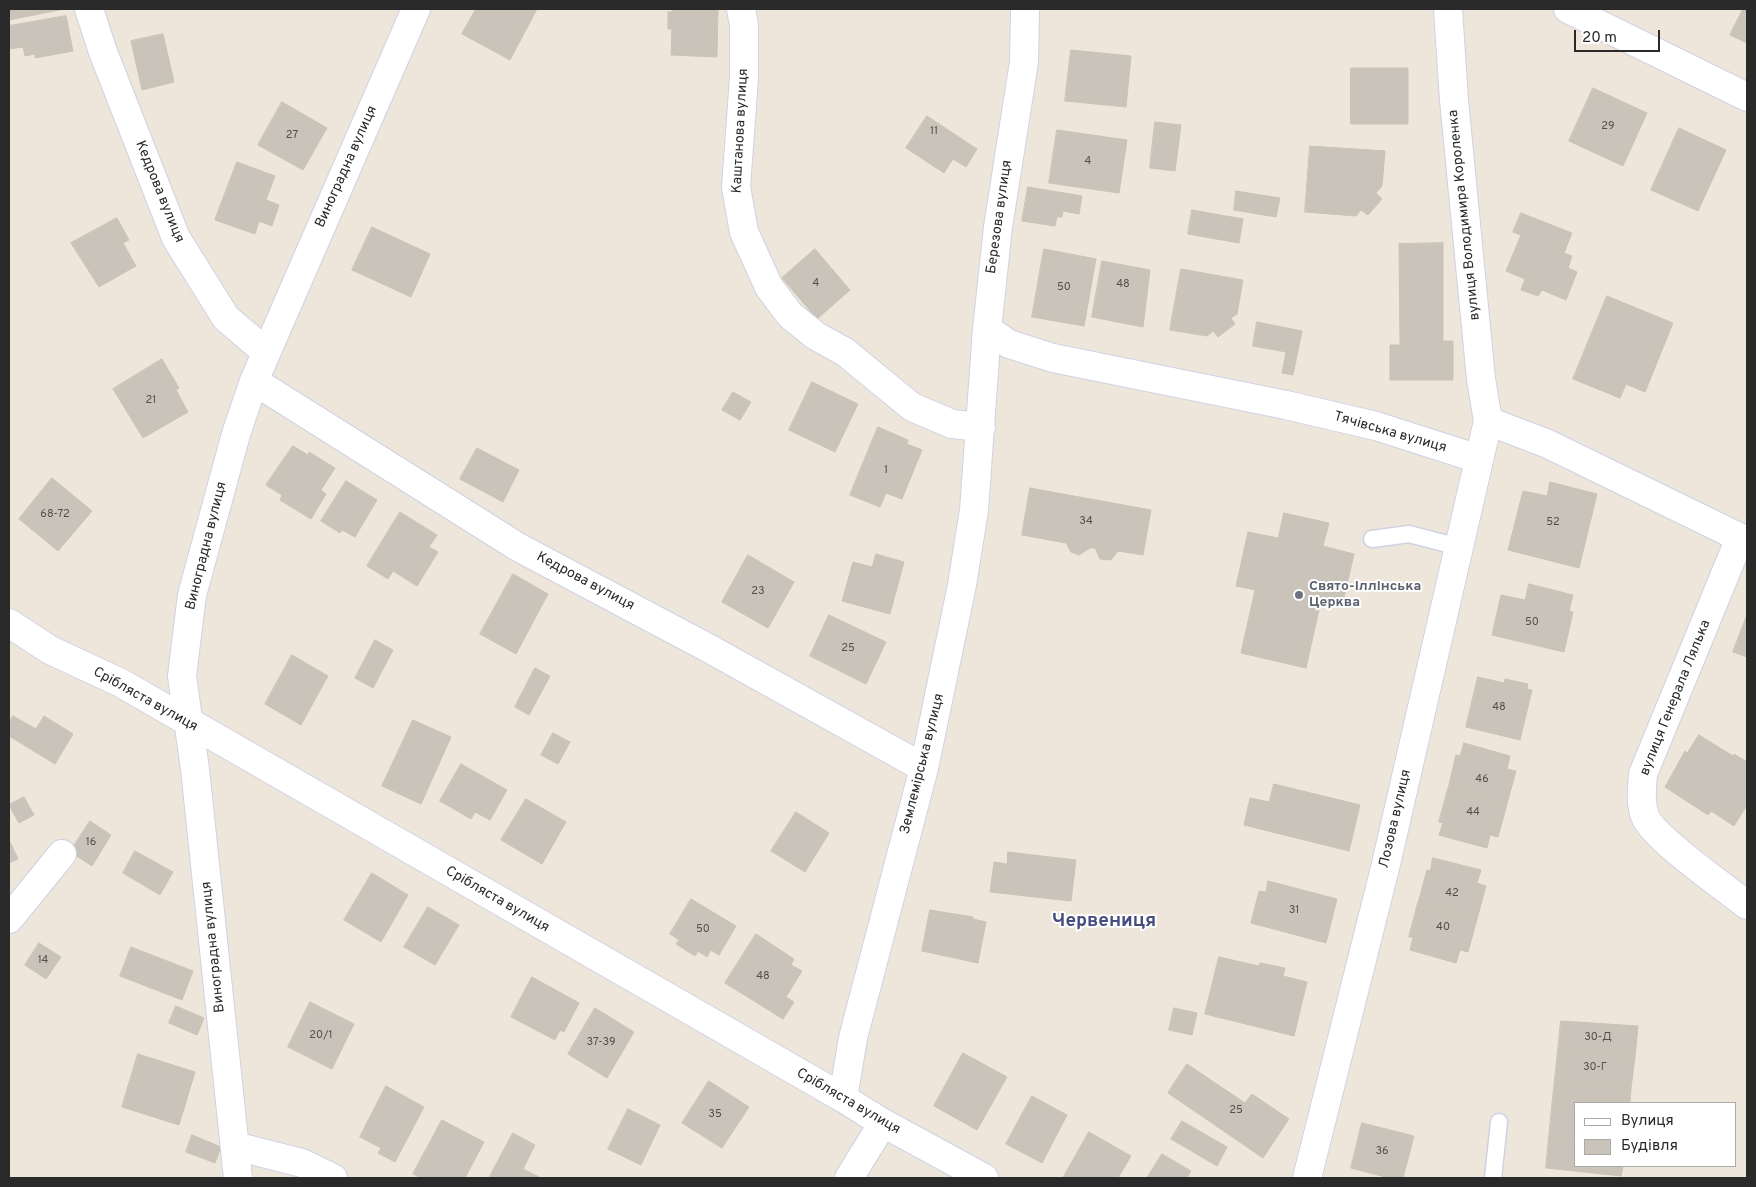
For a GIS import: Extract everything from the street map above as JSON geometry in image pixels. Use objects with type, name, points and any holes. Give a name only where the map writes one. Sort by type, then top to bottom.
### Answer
[{"type":"street","name":"Кедрова вулиця","points":[[89,9],[102,52],[176,238],[226,318],[266,352]]},
{"type":"street","name":"Виноградна вулиця","points":[[238,1178],[195,769],[187,723],[182,676],[192,595],[236,434],[254,381],[416,9]]},
{"type":"street","name":"Каштанова вулиця","points":[[741,9],[744,25],[744,78],[736,187],[744,232],[769,287],[790,315],[816,336],[845,352],[912,407],[952,424],[981,427]]},
{"type":"street","name":"Березова вулиця","points":[[981,427],[987,329],[998,227],[1024,62],[1025,9]]},
{"type":"street","name":"вулиця Володимира Короленка","points":[[1448,9],[1454,100],[1481,379],[1488,421]]},
{"type":"street","points":[[1568,9],[1747,97]]},
{"type":"street","name":"Тячівська вулиця","points":[[987,329],[1009,344],[1053,358],[1286,405],[1376,426],[1479,459]]},
{"type":"street","name":"Кедрова вулиця","points":[[254,381],[518,547],[710,649],[924,768]]},
{"type":"street","points":[[1479,459],[1488,421],[1548,444],[1744,540]]},
{"type":"street","name":"Землемірська вулиця","points":[[843,1098],[853,1038],[924,768],[963,576],[974,510],[981,427]]},
{"type":"street","name":"Лозова вулиця","points":[[1307,1178],[1386,864],[1479,459]]},
{"type":"street","name":"вулиця Генерала Лялька","points":[[1744,540],[1643,774],[1641,801],[1645,818],[1658,835],[1747,905]]},
{"type":"street","name":"Срібляста вулиця","points":[[9,623],[50,650],[121,683],[187,723],[843,1098],[883,1123],[984,1178]]},
{"type":"street","points":[[9,919],[62,854]]},
{"type":"street","points":[[849,1178],[883,1123]]},
{"type":"street","points":[[235,1146],[302,1163],[333,1178]]},
{"type":"lane","points":[[1372,539],[1408,534],[1459,547]]},
{"type":"lane","points":[[1493,1178],[1499,1122]]},
{"type":"building","points":[[9,9],[64,9],[9,20]]},
{"type":"building","points":[[476,9],[537,9],[510,60],[462,34]]},
{"type":"building","points":[[672,9],[718,9],[717,57],[671,55],[672,29],[668,29],[668,12],[672,12]]},
{"type":"building","points":[[1743,9],[1747,9],[1747,43],[1730,35]]},
{"type":"building","points":[[66,16],[73,51],[35,58],[35,54],[25,56],[23,47],[9,49],[9,26]]},
{"type":"building","points":[[163,34],[174,82],[142,90],[131,41]]},
{"type":"building","points":[[1071,50],[1131,56],[1126,107],[1065,101]]},
{"type":"building","points":[[1351,68],[1408,68],[1408,124],[1351,124]]},
{"type":"building","points":[[1593,88],[1647,113],[1623,166],[1569,141]]},
{"type":"building","points":[[282,102],[327,128],[303,170],[258,145]]},
{"type":"building","points":[[927,116],[977,149],[966,167],[953,159],[944,173],[906,148]]},
{"type":"building","points":[[1155,122],[1181,125],[1175,171],[1150,168]]},
{"type":"building","points":[[1679,128],[1726,150],[1698,211],[1651,190]]},
{"type":"building","points":[[1057,130],[1127,140],[1119,193],[1049,183]]},
{"type":"building","points":[[1310,146],[1385,151],[1382,186],[1376,193],[1382,199],[1368,215],[1361,210],[1356,216],[1305,212]]},
{"type":"building","points":[[237,162],[275,176],[266,200],[279,205],[272,226],[259,221],[255,234],[215,220]]},
{"type":"building","points":[[1028,187],[1082,196],[1079,214],[1063,211],[1062,217],[1057,217],[1055,226],[1022,221]]},
{"type":"building","points":[[1236,191],[1280,198],[1276,217],[1234,210]]},
{"type":"building","points":[[1192,210],[1243,219],[1239,243],[1188,234]]},
{"type":"building","points":[[1521,213],[1572,233],[1564,253],[1572,256],[1568,268],[1577,272],[1566,300],[1542,290],[1538,296],[1521,290],[1525,279],[1506,271],[1521,235],[1513,232]]},
{"type":"building","points":[[117,218],[129,240],[123,243],[136,266],[99,287],[71,243]]},
{"type":"building","points":[[372,227],[430,254],[411,297],[352,270]]},
{"type":"building","points":[[1443,243],[1443,341],[1453,341],[1453,380],[1390,380],[1390,345],[1400,345],[1399,244]]},
{"type":"building","points":[[815,249],[850,290],[817,319],[782,278]]},
{"type":"building","points":[[1044,249],[1096,259],[1084,326],[1032,317]]},
{"type":"building","points":[[1102,261],[1150,270],[1143,327],[1092,317]]},
{"type":"building","points":[[1181,269],[1243,280],[1237,314],[1231,318],[1235,324],[1218,337],[1213,331],[1207,336],[1170,330]]},
{"type":"building","points":[[1607,296],[1673,323],[1645,392],[1626,384],[1620,398],[1573,379]]},
{"type":"building","points":[[1257,322],[1302,331],[1293,375],[1282,373],[1286,352],[1253,346]]},
{"type":"building","points":[[162,359],[179,388],[176,390],[188,412],[143,438],[113,389]]},
{"type":"building","points":[[812,382],[858,404],[835,452],[789,430]]},
{"type":"building","points":[[733,392],[751,402],[740,420],[722,410]]},
{"type":"building","points":[[878,427],[908,440],[907,444],[922,450],[902,499],[886,493],[880,507],[850,495]]},
{"type":"building","points":[[293,446],[308,455],[309,452],[335,468],[321,490],[326,494],[311,519],[280,500],[282,495],[266,485]]},
{"type":"building","points":[[477,448],[519,470],[503,502],[460,479]]},
{"type":"building","points":[[52,478],[92,511],[58,551],[19,519]]},
{"type":"building","points":[[346,481],[377,500],[355,537],[342,530],[340,533],[321,521]]},
{"type":"building","points":[[1550,482],[1597,494],[1579,568],[1508,550],[1523,491],[1547,496]]},
{"type":"building","points":[[1030,488],[1151,510],[1143,555],[1118,551],[1111,560],[1100,559],[1095,548],[1090,548],[1079,555],[1071,552],[1066,543],[1022,535]]},
{"type":"building","points":[[400,512],[437,535],[429,547],[438,552],[417,586],[393,571],[388,579],[367,566]]},
{"type":"building","name":"Свято-Іллінська Церква","points":[[1284,513],[1329,523],[1323,546],[1354,554],[1342,606],[1321,601],[1306,668],[1241,653],[1255,590],[1236,586],[1248,532],[1278,538]]},
{"type":"building","points":[[876,554],[904,562],[890,614],[842,601],[853,562],[872,567]]},
{"type":"building","points":[[748,555],[794,582],[768,628],[722,602]]},
{"type":"building","points":[[513,574],[548,594],[516,654],[480,634]]},
{"type":"building","points":[[1529,584],[1573,595],[1569,611],[1573,612],[1564,652],[1492,635],[1501,595],[1525,600]]},
{"type":"building","points":[[829,615],[886,642],[866,684],[810,656]]},
{"type":"building","points":[[1747,615],[1747,657],[1733,652]]},
{"type":"building","points":[[375,640],[393,650],[373,688],[355,678]]},
{"type":"building","points":[[292,655],[328,676],[301,725],[265,704]]},
{"type":"building","points":[[535,668],[550,676],[529,715],[515,707]]},
{"type":"building","points":[[1478,677],[1504,683],[1505,679],[1528,684],[1527,689],[1532,690],[1520,740],[1466,727]]},
{"type":"building","points":[[13,716],[36,729],[44,716],[73,734],[55,764],[9,736],[9,723]]},
{"type":"building","points":[[413,720],[451,737],[421,804],[382,786]]},
{"type":"building","points":[[553,733],[570,742],[558,764],[541,755]]},
{"type":"building","points":[[1699,735],[1733,756],[1734,754],[1747,762],[1747,805],[1734,826],[1711,811],[1708,815],[1665,787],[1685,751],[1687,753]]},
{"type":"building","points":[[1464,743],[1510,756],[1507,769],[1516,771],[1507,804],[1448,789],[1456,755],[1460,756]]},
{"type":"building","points":[[461,764],[507,790],[490,820],[475,812],[471,819],[440,801]]},
{"type":"building","points":[[1274,784],[1360,805],[1349,851],[1244,825],[1250,798],[1269,802]]},
{"type":"building","points":[[1448,789],[1507,804],[1498,837],[1490,835],[1487,848],[1439,835],[1443,823],[1439,822]]},
{"type":"building","points":[[24,797],[34,815],[19,823],[9,805]]},
{"type":"building","points":[[526,799],[566,822],[542,864],[501,840]]},
{"type":"building","points":[[796,812],[829,833],[805,872],[771,851]]},
{"type":"building","points":[[90,821],[111,835],[92,866],[70,852]]},
{"type":"building","points":[[9,840],[18,859],[9,863]]},
{"type":"building","points":[[135,851],[173,872],[160,895],[123,873]]},
{"type":"building","points":[[1008,852],[1076,860],[1071,901],[990,892],[994,862],[1007,864]]},
{"type":"building","points":[[1433,858],[1481,870],[1477,883],[1486,886],[1477,919],[1418,903],[1427,870],[1430,871]]},
{"type":"building","points":[[372,873],[408,895],[381,942],[344,920]]},
{"type":"building","points":[[1268,881],[1337,899],[1326,943],[1251,923],[1259,891],[1266,892]]},
{"type":"building","points":[[691,899],[736,926],[719,955],[711,950],[707,957],[698,951],[695,956],[676,944],[679,940],[670,934]]},
{"type":"building","points":[[1418,903],[1477,919],[1468,952],[1460,950],[1456,963],[1410,950],[1413,937],[1409,937]]},
{"type":"building","points":[[428,907],[459,925],[435,965],[404,947]]},
{"type":"building","points":[[930,910],[973,917],[973,919],[986,922],[978,963],[922,951]]},
{"type":"building","points":[[756,934],[794,959],[791,965],[802,971],[786,997],[794,1002],[783,1019],[725,983]]},
{"type":"building","points":[[39,943],[61,957],[46,979],[25,965]]},
{"type":"building","points":[[131,947],[193,971],[182,1000],[120,976]]},
{"type":"building","points":[[1219,957],[1259,966],[1260,963],[1285,968],[1283,976],[1307,982],[1294,1036],[1205,1014]]},
{"type":"building","points":[[532,977],[579,1003],[564,1032],[560,1030],[555,1040],[511,1017]]},
{"type":"building","points":[[310,1002],[354,1024],[332,1069],[288,1047]]},
{"type":"building","points":[[176,1006],[204,1018],[197,1035],[169,1023]]},
{"type":"building","points":[[595,1008],[634,1032],[607,1078],[568,1054]]},
{"type":"building","points":[[1174,1008],[1197,1013],[1192,1035],[1169,1030]]},
{"type":"building","points":[[1561,1021],[1638,1026],[1635,1057],[1558,1050]]},
{"type":"building","points":[[1558,1050],[1635,1057],[1631,1088],[1555,1079]]},
{"type":"building","points":[[963,1053],[1007,1077],[977,1130],[934,1106]]},
{"type":"building","points":[[138,1054],[195,1072],[179,1125],[122,1107]]},
{"type":"building","points":[[1187,1064],[1245,1103],[1252,1094],[1289,1119],[1263,1158],[1168,1093]]},
{"type":"building","points":[[1555,1079],[1631,1088],[1630,1102],[1574,1102],[1574,1109],[1552,1107]]},
{"type":"building","points":[[709,1081],[749,1107],[722,1148],[682,1123]]},
{"type":"building","points":[[386,1086],[424,1107],[395,1162],[378,1153],[381,1148],[360,1137]]},
{"type":"building","points":[[1032,1096],[1067,1115],[1042,1163],[1006,1144]]},
{"type":"building","points":[[1552,1107],[1574,1109],[1574,1139],[1549,1137]]},
{"type":"building","points":[[628,1109],[660,1125],[641,1165],[608,1149]]},
{"type":"building","points":[[442,1120],[484,1142],[465,1178],[421,1178],[413,1174]]},
{"type":"building","points":[[1182,1121],[1227,1147],[1217,1166],[1171,1139]]},
{"type":"building","points":[[1362,1123],[1414,1136],[1403,1178],[1389,1178],[1351,1168]]},
{"type":"building","points":[[1089,1132],[1131,1156],[1118,1178],[1063,1178]]},
{"type":"building","points":[[513,1133],[535,1145],[523,1169],[541,1178],[489,1178]]},
{"type":"building","points":[[192,1135],[221,1147],[215,1163],[186,1152]]},
{"type":"building","points":[[1549,1137],[1574,1139],[1574,1167],[1623,1167],[1621,1176],[1546,1168]]},
{"type":"building","points":[[1162,1154],[1191,1171],[1187,1178],[1147,1178]]},
{"type":"place","name":"Свято-Іллінська Церква","points":[[1299,595]]},
{"type":"district","name":"Червениця","points":[[1104,922]]}]
